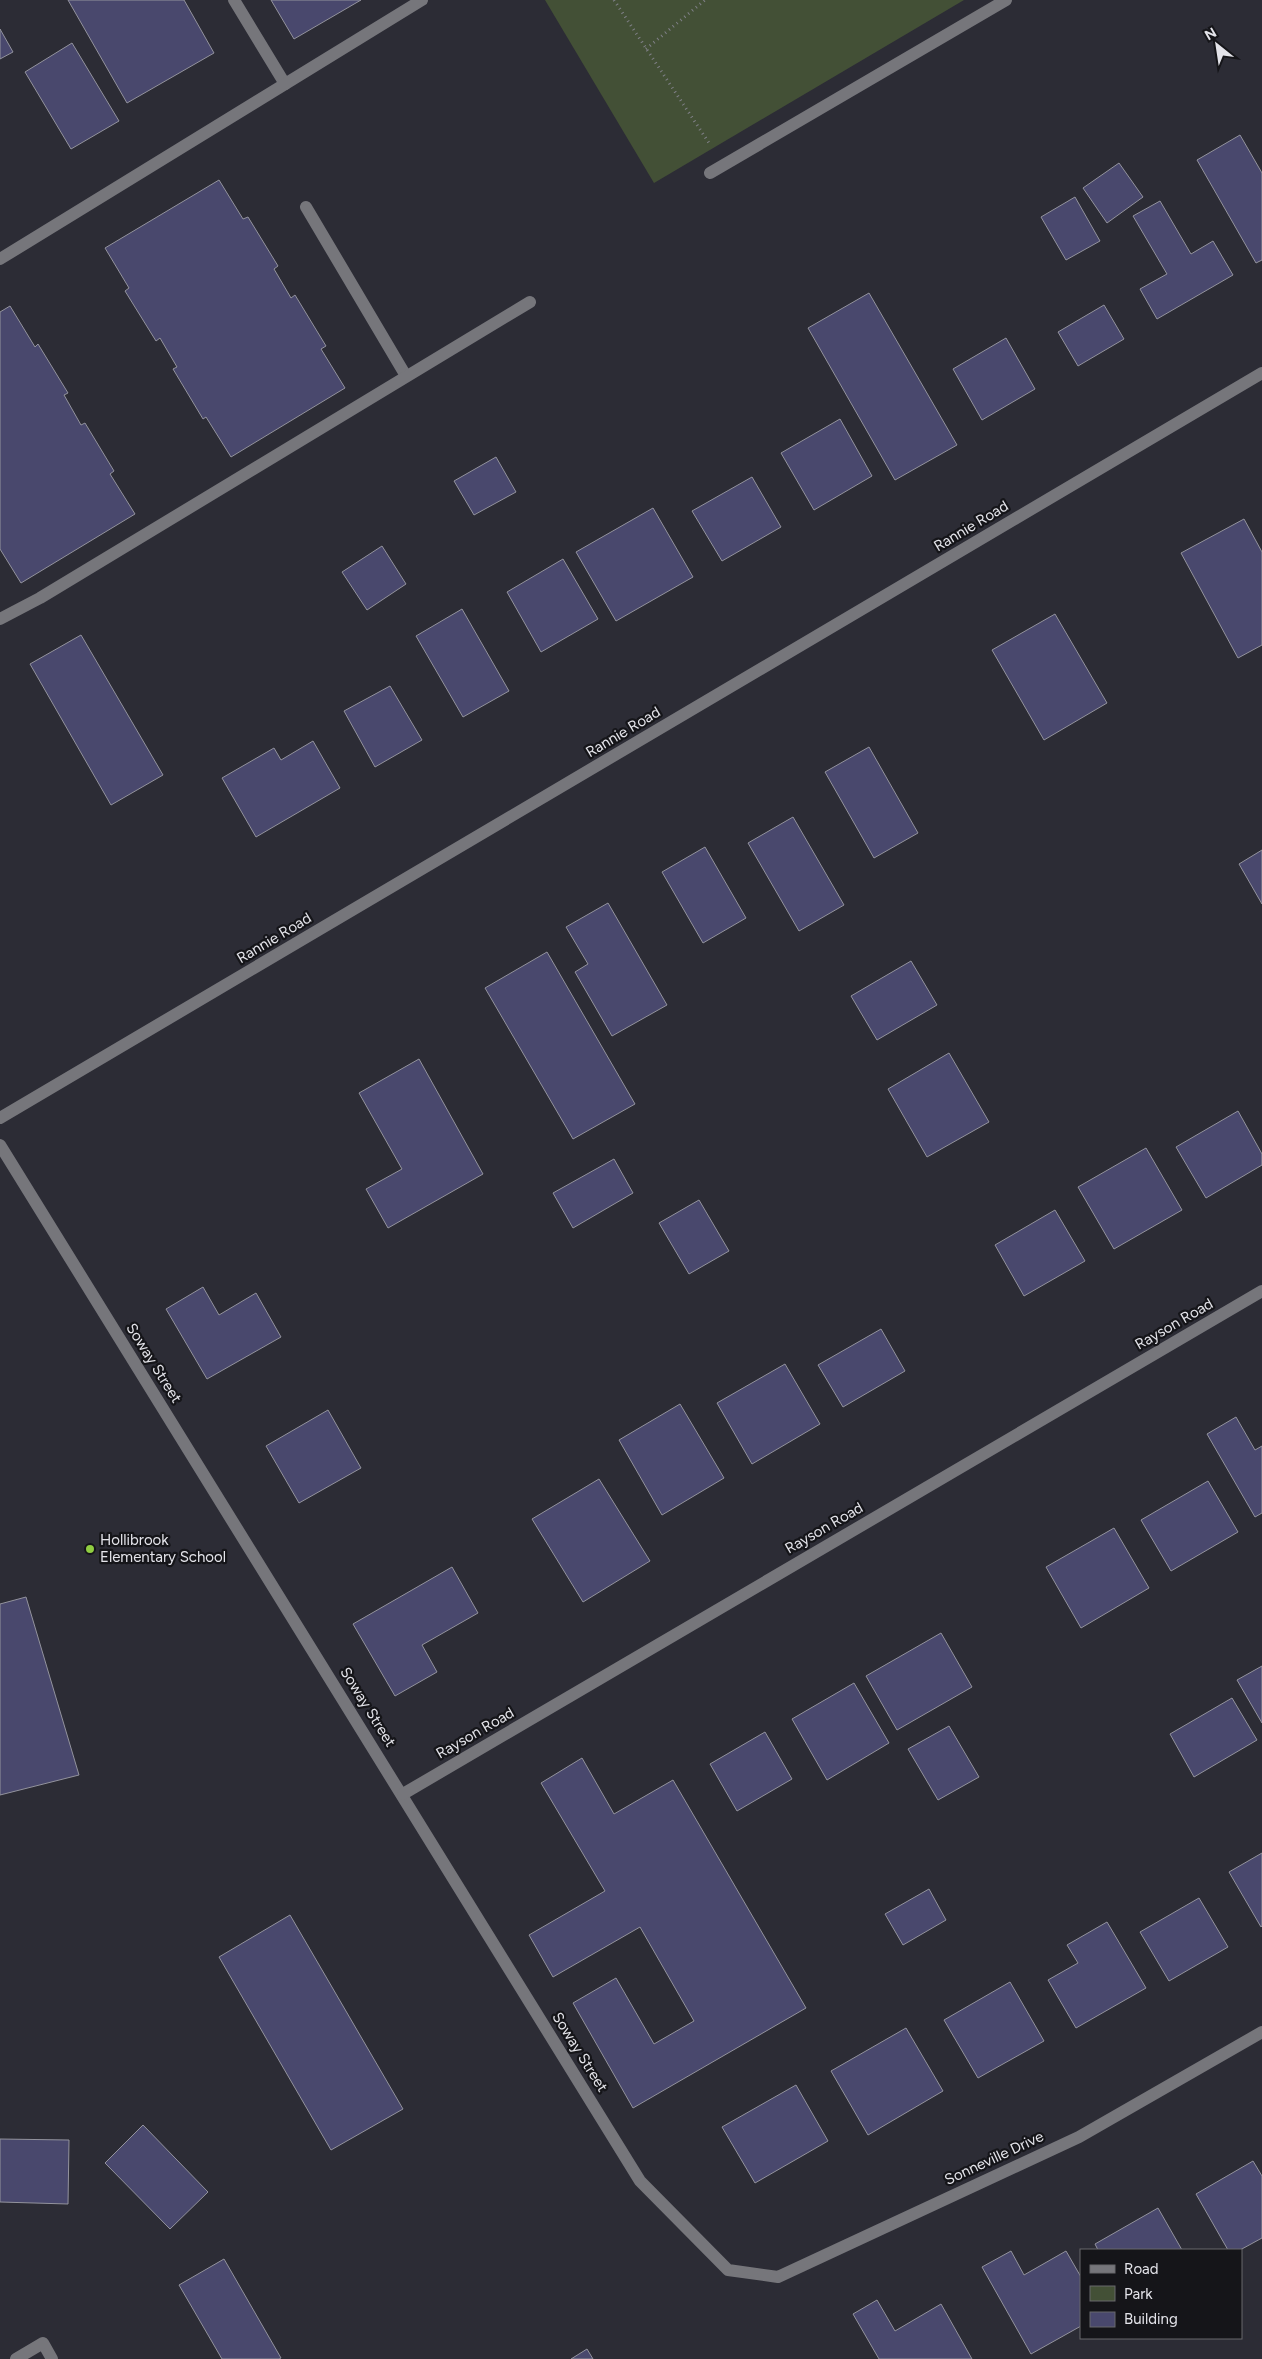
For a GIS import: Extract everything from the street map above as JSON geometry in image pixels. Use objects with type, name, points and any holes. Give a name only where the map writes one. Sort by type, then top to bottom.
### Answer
[{"type":"street","points":[[234,0],[285,84]]},
{"type":"street","points":[[0,259],[422,0]]},
{"type":"street","points":[[710,173],[1006,0]]},
{"type":"street","points":[[306,207],[406,376]]},
{"type":"street","points":[[0,619],[40,598],[530,302]]},
{"type":"street","name":"Rannie Road","points":[[0,1118],[1262,373]]},
{"type":"street","name":"Soway Street","points":[[0,1145],[640,2180],[728,2270]]},
{"type":"street","name":"Rayson Road","points":[[403,1794],[1262,1291]]},
{"type":"street","name":"Sonneville Drive","points":[[728,2270],[778,2277],[1078,2138],[1262,2032]]},
{"type":"street","points":[[16,2359],[42,2343],[52,2359]]},
{"type":"path","points":[[614,0],[724,165]]},
{"type":"path","points":[[646,49],[705,0]]},
{"type":"green space","points":[[545,0],[964,0],[654,183]]},
{"type":"building","points":[[68,0],[184,0],[214,53],[127,103]]},
{"type":"building","points":[[271,0],[361,0],[294,39]]},
{"type":"building","points":[[0,29],[13,52],[0,59]]},
{"type":"building","points":[[72,43],[119,121],[71,149],[25,72]]},
{"type":"building","points":[[1240,135],[1262,173],[1262,260],[1256,263],[1197,160]]},
{"type":"building","points":[[1119,163],[1143,197],[1107,223],[1083,188]]},
{"type":"building","points":[[219,180],[243,219],[248,217],[278,266],[274,269],[291,298],[295,295],[326,346],[321,349],[345,388],[231,457],[206,417],[203,419],[173,369],[177,367],[160,338],[156,341],[125,291],[129,288],[105,248]]},
{"type":"building","points":[[1075,197],[1100,241],[1066,260],[1041,217]]},
{"type":"building","points":[[1160,201],[1191,254],[1213,241],[1233,275],[1157,319],[1140,289],[1167,274],[1133,216]]},
{"type":"building","points":[[869,293],[957,445],[895,480],[808,328]]},
{"type":"building","points":[[1104,305],[1124,339],[1078,366],[1058,332]]},
{"type":"building","points":[[10,306],[35,347],[38,344],[68,393],[64,395],[81,425],[85,423],[114,471],[110,474],[135,514],[21,583],[0,549],[0,312]]},
{"type":"building","points":[[1006,338],[1035,389],[982,420],[953,369]]},
{"type":"building","points":[[840,419],[872,476],[814,510],[781,453]]},
{"type":"building","points":[[496,457],[516,492],[474,515],[454,481]]},
{"type":"building","points":[[752,477],[781,527],[722,561],[692,511]]},
{"type":"building","points":[[653,508],[693,577],[616,621],[576,552]]},
{"type":"building","points":[[1244,519],[1262,552],[1262,645],[1238,658],[1181,553]]},
{"type":"building","points":[[382,546],[406,584],[367,610],[342,572]]},
{"type":"building","points":[[563,559],[598,619],[541,652],[507,592]]},
{"type":"building","points":[[462,609],[509,691],[463,717],[416,636]]},
{"type":"building","points":[[1055,614],[1107,703],[1044,740],[992,650]]},
{"type":"building","points":[[81,635],[163,775],[111,805],[30,664]]},
{"type":"building","points":[[390,686],[422,740],[375,767],[344,711]]},
{"type":"building","points":[[313,741],[340,788],[256,837],[222,778],[274,748],[281,760]]},
{"type":"building","points":[[869,747],[918,833],[874,858],[825,772]]},
{"type":"building","points":[[793,817],[844,905],[799,931],[748,843]]},
{"type":"building","points":[[705,847],[746,918],[703,943],[662,872]]},
{"type":"building","points":[[1262,850],[1262,904],[1239,864]]},
{"type":"building","points":[[608,903],[667,1005],[612,1036],[575,972],[588,964],[566,927]]},
{"type":"building","points":[[547,952],[635,1104],[573,1139],[485,988]]},
{"type":"building","points":[[911,961],[937,1005],[877,1040],[851,996]]},
{"type":"building","points":[[949,1053],[989,1122],[927,1157],[888,1089]]},
{"type":"building","points":[[419,1059],[483,1174],[388,1228],[366,1189],[402,1169],[359,1093]]},
{"type":"building","points":[[1238,1111],[1262,1154],[1262,1165],[1206,1198],[1176,1147]]},
{"type":"building","points":[[1146,1148],[1182,1210],[1114,1249],[1078,1187]]},
{"type":"building","points":[[614,1159],[633,1193],[573,1228],[553,1193]]},
{"type":"building","points":[[699,1200],[729,1251],[689,1274],[659,1223]]},
{"type":"building","points":[[1055,1210],[1085,1261],[1024,1296],[995,1245]]},
{"type":"building","points":[[203,1287],[219,1315],[256,1293],[281,1337],[207,1379],[166,1309]]},
{"type":"building","points":[[881,1329],[905,1371],[843,1407],[818,1365]]},
{"type":"building","points":[[785,1364],[820,1424],[752,1464],[717,1403]]},
{"type":"building","points":[[680,1404],[724,1478],[662,1515],[619,1440]]},
{"type":"building","points":[[328,1410],[361,1468],[299,1503],[266,1446]]},
{"type":"building","points":[[1236,1417],[1255,1450],[1262,1446],[1262,1513],[1255,1517],[1207,1434]]},
{"type":"building","points":[[599,1479],[650,1561],[583,1602],[532,1519]]},
{"type":"building","points":[[1208,1481],[1238,1532],[1171,1571],[1141,1520]]},
{"type":"building","points":[[1114,1528],[1149,1588],[1081,1628],[1046,1567]]},
{"type":"building","points":[[452,1567],[478,1613],[422,1645],[437,1672],[395,1696],[353,1624]]},
{"type":"building","points":[[26,1597],[79,1775],[0,1795],[0,1604]]},
{"type":"building","points":[[941,1633],[972,1687],[897,1730],[866,1676]]},
{"type":"building","points":[[1262,1666],[1262,1723],[1237,1680]]},
{"type":"building","points":[[854,1683],[889,1743],[827,1780],[792,1719]]},
{"type":"building","points":[[1232,1698],[1257,1740],[1194,1777],[1170,1734]]},
{"type":"building","points":[[949,1726],[979,1777],[938,1800],[908,1749]]},
{"type":"building","points":[[765,1732],[792,1779],[737,1811],[710,1764]]},
{"type":"building","points":[[582,1758],[614,1814],[673,1780],[806,2008],[633,2108],[573,2003],[616,1978],[654,2044],[694,2021],[640,1927],[553,1977],[529,1935],[605,1891],[541,1783]]},
{"type":"building","points":[[1262,1853],[1262,1926],[1261,1927],[1229,1872]]},
{"type":"building","points":[[929,1889],[946,1920],[903,1945],[885,1914]]},
{"type":"building","points":[[1199,1898],[1228,1947],[1169,1981],[1140,1932]]},
{"type":"building","points":[[290,1915],[403,2109],[331,2150],[219,1957]]},
{"type":"building","points":[[1107,1922],[1146,1988],[1076,2028],[1048,1980],[1078,1963],[1067,1945]]},
{"type":"building","points":[[1010,1982],[1044,2041],[978,2078],[944,2020]]},
{"type":"building","points":[[906,2028],[943,2091],[868,2135],[831,2071]]},
{"type":"building","points":[[796,2085],[828,2141],[755,2183],[722,2127]]},
{"type":"building","points":[[143,2125],[208,2192],[170,2229],[105,2163]]},
{"type":"building","points":[[0,2139],[69,2140],[68,2204],[0,2202]]},
{"type":"building","points":[[1253,2161],[1262,2176],[1262,2238],[1242,2249],[1227,2249],[1196,2194]]},
{"type":"building","points":[[1158,2208],[1181,2249],[1098,2249],[1095,2244]]},
{"type":"building","points":[[1011,2251],[1024,2275],[1066,2251],[1080,2275],[1080,2327],[1031,2354],[982,2267]]},
{"type":"building","points":[[224,2259],[281,2358],[222,2359],[179,2285]]},
{"type":"building","points":[[877,2300],[895,2331],[941,2304],[972,2359],[879,2359],[853,2314]]},
{"type":"building","points":[[587,2349],[593,2359],[571,2359]]},
{"type":"place","name":"Hollibrook Elementary School","points":[[90,1549]]}]
